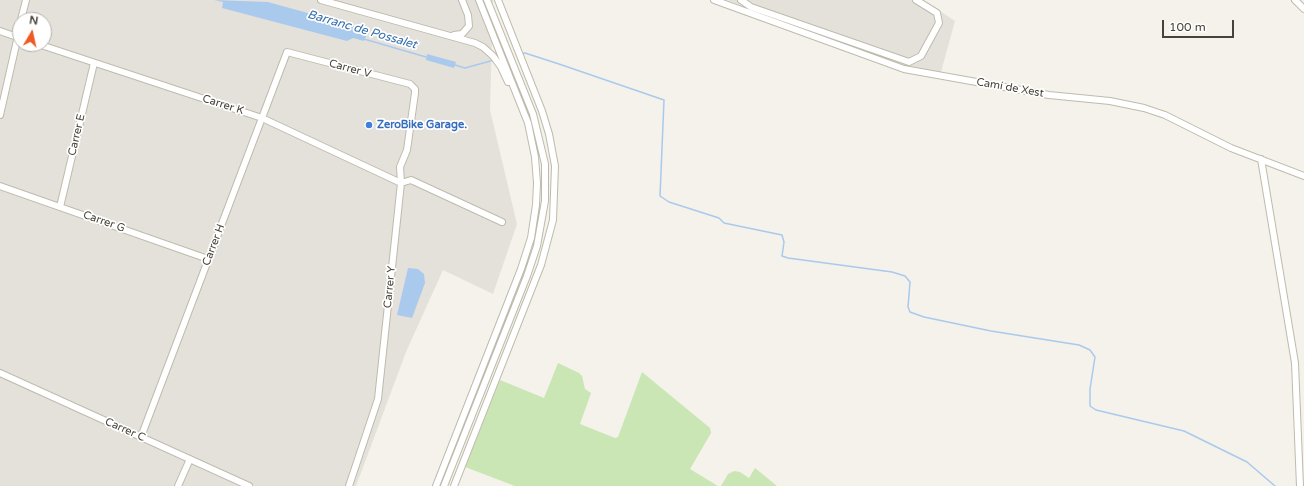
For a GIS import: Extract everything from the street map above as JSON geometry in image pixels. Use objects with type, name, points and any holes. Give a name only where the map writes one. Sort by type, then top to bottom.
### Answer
[{"type":"street","points":[[24,12],[26,0]]},
{"type":"street","points":[[321,0],[335,2],[453,36],[483,47],[493,56],[501,67],[514,94],[527,134],[531,152],[535,213]]},
{"type":"street","points":[[453,36],[462,34],[469,26],[468,15],[462,0]]},
{"type":"street","points":[[436,486],[521,269],[531,238],[535,213],[537,183],[535,157],[528,123],[479,0]]},
{"type":"street","points":[[444,486],[527,276],[537,246],[545,201],[545,164],[533,114],[486,0]]},
{"type":"street","points":[[454,486],[541,265],[553,220],[555,166],[549,134],[542,111],[498,0]]},
{"type":"street","name":"Camí de Xest","points":[[714,0],[904,69],[1049,95],[1110,101],[1144,108],[1165,115],[1231,148],[1304,176]]},
{"type":"street","points":[[741,0],[751,7],[909,62],[921,56],[939,23],[937,13],[916,0]]},
{"type":"street","points":[[1295,0],[1304,9]]},
{"type":"street","points":[[0,32],[12,36]]},
{"type":"street","name":"Carrer K","points":[[52,48],[262,118],[401,182],[411,180],[502,222]]},
{"type":"street","points":[[0,115],[16,52]]},
{"type":"street","name":"Carrer V","points":[[287,52],[413,86]]},
{"type":"street","name":"Carrer H","points":[[141,437],[287,52]]},
{"type":"street","name":"Carrer E","points":[[60,207],[94,62]]},
{"type":"street","name":"Carrer Y","points":[[349,486],[378,399],[401,182],[400,167],[407,150],[415,93],[413,86]]},
{"type":"street","points":[[1261,159],[1295,363],[1300,486]]},
{"type":"street","name":"Carrer G","points":[[0,186],[208,259]]},
{"type":"street","name":"Carrer C","points":[[0,373],[249,486]]},
{"type":"street","points":[[178,486],[190,459]]},
{"type":"shaded area","points":[[0,0],[493,0],[490,110],[517,224],[493,294],[443,270],[406,352],[356,486],[0,486]]},
{"type":"shaded area","points":[[727,0],[923,0],[955,21],[941,72],[911,67]]},
{"type":"green space","points":[[558,363],[579,373],[582,376],[585,389],[591,393],[580,424],[615,438],[618,437],[642,372],[710,428],[711,433],[690,469],[718,486],[515,486],[465,467],[500,380],[544,398]]},
{"type":"green space","points":[[755,468],[777,486],[721,486],[728,474],[734,471],[740,472],[749,478]]},
{"type":"water","points":[[214,0],[268,2],[369,30],[364,41],[353,38],[347,41],[222,8],[223,2]]},
{"type":"water","points":[[427,54],[456,62],[454,68],[426,60]]},
{"type":"water","points":[[408,268],[418,269],[424,274],[425,283],[412,318],[397,315]]},
{"type":"waterway","name":"Barranc de Possalet","points":[[364,39],[426,57]]},
{"type":"waterway","points":[[521,54],[525,53],[664,100],[660,196],[669,202],[719,218],[724,223],[782,235],[784,242],[782,256],[788,258],[892,272],[905,276],[910,282],[908,307],[910,312],[924,317],[991,331],[1079,345],[1090,350],[1095,357],[1090,389],[1090,406],[1096,410],[1184,431],[1247,462],[1275,486]]},
{"type":"waterway","points":[[455,65],[465,68],[494,60]]},
{"type":"place","name":"ZeroBike Garage.","points":[[369,125]]}]
